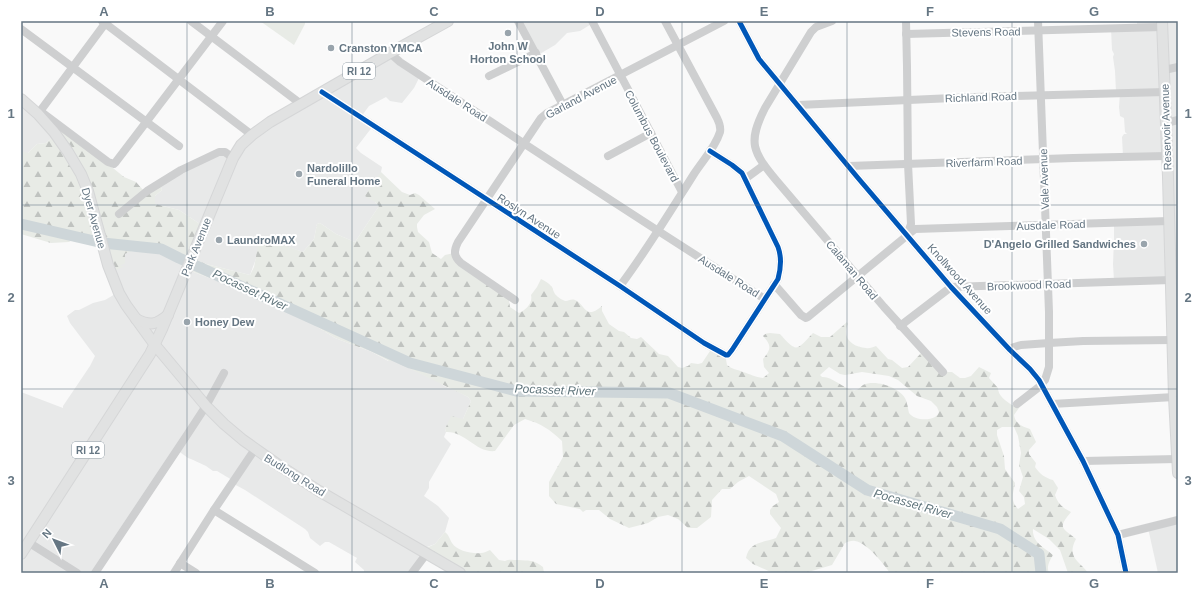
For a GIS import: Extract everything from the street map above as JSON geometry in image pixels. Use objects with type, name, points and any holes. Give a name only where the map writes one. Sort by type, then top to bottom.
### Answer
[{"type":"main road","points":[[429,31],[438,21]]},
{"type":"main road","name":"Park Avenue","points":[[21,554],[155,345],[233,158],[241,145],[270,122],[448,21]]},
{"type":"main road","name":"Reservoir Avenue","points":[[1162,24],[1174,397],[1178,473]]},
{"type":"main road","name":"Dyer Avenue","points":[[21,99],[39,112],[61,142],[81,174],[88,191],[108,265],[119,293],[134,318],[155,345]]},
{"type":"main road","points":[[134,318],[144,323],[152,324],[160,321],[168,315]]},
{"type":"main road","name":"Budlong Road","points":[[155,345],[206,406],[224,424],[255,449],[297,477],[460,573]]},
{"type":"street","points":[[192,21],[301,104]]},
{"type":"street","points":[[223,21],[179,79],[147,123],[116,163],[112,164],[39,112],[105,22],[179,79],[252,135]]},
{"type":"street","points":[[518,21],[562,105]]},
{"type":"street","name":"Columbus Boulevard","points":[[592,21],[682,192]]},
{"type":"street","name":"Columbus Boulevard","points":[[665,21],[719,124],[720,132],[710,151],[682,192]]},
{"type":"street","name":"Garland Avenue","points":[[515,300],[461,262],[454,254],[458,242],[542,118],[547,113],[562,105],[724,21]]},
{"type":"street","name":"Knollwood Avenue","points":[[739,21],[755,53],[780,84],[951,287],[1010,350],[1030,369],[1052,404],[1083,461],[1118,535],[1126,573]]},
{"type":"street","name":"Calaman Road","points":[[832,21],[816,27],[811,32],[765,108],[755,131],[754,144],[757,155],[764,166],[900,326],[943,372]]},
{"type":"street","points":[[906,21],[908,164],[911,224],[907,235]]},
{"type":"street","name":"Vale Avenue","points":[[1038,21],[1049,343],[1049,367],[1045,380],[1040,385]]},
{"type":"street","name":"Stevens Road","points":[[906,34],[1039,31],[1096,25],[1162,24]]},
{"type":"street","points":[[21,29],[179,146]]},
{"type":"street","name":"Ausdale Road","points":[[390,53],[400,62],[658,231],[765,299],[774,284],[806,318],[810,317],[915,229],[1169,221]]},
{"type":"street","points":[[489,76],[536,53]]},
{"type":"street","points":[[1164,70],[1178,67]]},
{"type":"street","name":"Roslyn Avenue","points":[[322,92],[620,286],[704,343],[726,355],[732,350],[765,299]]},
{"type":"street","name":"Richland Road","points":[[798,105],[1041,95],[1165,92]]},
{"type":"street","points":[[1166,123],[1178,120]]},
{"type":"street","points":[[608,156],[651,133]]},
{"type":"street","points":[[710,151],[732,165],[742,174],[778,247],[781,255],[780,270],[778,279],[774,284]]},
{"type":"street","points":[[119,214],[147,191],[181,170],[219,152],[225,152],[233,158]]},
{"type":"street","name":"Riverfarm Road","points":[[849,166],[1167,156]]},
{"type":"street","points":[[745,179],[764,166]]},
{"type":"street","points":[[620,286],[658,231],[682,192]]},
{"type":"street","name":"Brookwood Road","points":[[951,287],[1171,280]]},
{"type":"street","points":[[900,326],[951,287]]},
{"type":"street","points":[[1010,350],[1021,345],[1049,343],[1082,341],[1173,340]]},
{"type":"street","points":[[95,573],[206,406],[224,373]]},
{"type":"street","points":[[1017,404],[1040,385]]},
{"type":"street","points":[[1052,404],[1174,397]]},
{"type":"street","points":[[174,573],[255,449]]},
{"type":"street","points":[[1083,461],[1177,459]]},
{"type":"street","points":[[214,510],[315,573]]},
{"type":"street","points":[[1118,535],[1178,520]]},
{"type":"street","points":[[28,542],[67,570],[77,573]]},
{"type":"street","points":[[412,573],[427,553]]},
{"type":"street","points":[[180,563],[196,573]]},
{"type":"shaded area","points":[[520,21],[592,21],[593,23],[580,31],[567,33],[555,45],[538,55]]},
{"type":"shaded area","points":[[1137,21],[1178,21],[1178,447],[1171,283],[1114,281],[1114,223],[1167,221],[1167,158],[1123,156],[1122,137],[1124,134],[1127,134],[1125,132],[1124,118],[1120,116],[1120,93],[1116,92],[1111,29],[1137,27]]},
{"type":"shaded area","points":[[389,55],[420,76],[414,88],[402,103],[390,101],[386,97],[369,106],[361,117],[373,126],[356,148],[382,167],[375,202],[379,206],[355,242],[336,234],[320,223],[317,224],[314,239],[303,252],[263,239],[250,275],[206,264],[194,259],[203,226],[179,210],[155,204],[155,196],[162,190],[160,185],[214,153],[233,157],[243,144]]},
{"type":"shaded area","points":[[21,99],[55,135],[46,143],[37,144],[27,154],[21,153]]},
{"type":"shaded area","points":[[165,246],[173,255],[174,260],[189,266],[188,270],[261,297],[300,316],[335,338],[372,352],[388,361],[394,361],[468,397],[471,401],[463,419],[445,429],[446,432],[444,437],[451,444],[429,482],[429,488],[424,496],[438,506],[449,518],[445,532],[435,544],[422,549],[426,552],[412,573],[364,573],[364,570],[355,562],[357,558],[329,542],[325,542],[320,546],[310,538],[305,529],[232,483],[232,480],[217,471],[213,471],[206,466],[188,458],[177,450],[95,573],[21,573],[21,392],[63,408],[95,356],[70,323],[67,316],[75,310],[79,310],[93,303],[105,300],[117,293],[112,273],[119,266],[127,252],[154,250]]},
{"type":"shaded area","points":[[1178,519],[1178,573],[1158,573],[1148,528]]},
{"type":"green space","points":[[260,21],[305,21],[305,24],[294,45]]},
{"type":"green space","points":[[39,115],[124,177],[136,182],[144,191],[160,185],[162,190],[155,196],[155,204],[179,210],[203,226],[194,259],[206,264],[250,275],[254,267],[259,241],[263,239],[269,240],[303,252],[314,239],[317,224],[320,223],[336,234],[355,242],[379,206],[365,196],[381,172],[402,192],[410,195],[415,193],[419,195],[435,209],[424,215],[417,224],[418,232],[429,242],[432,253],[441,259],[445,255],[454,253],[508,295],[510,307],[519,313],[528,306],[531,301],[531,295],[541,279],[547,282],[553,288],[556,296],[564,301],[575,300],[589,312],[592,312],[602,306],[602,311],[609,324],[619,331],[624,332],[631,338],[637,339],[641,337],[659,354],[668,356],[678,367],[682,368],[691,363],[702,363],[712,348],[725,354],[727,365],[731,368],[763,378],[769,373],[764,367],[763,359],[769,350],[768,342],[763,336],[765,334],[780,334],[793,347],[796,347],[800,346],[813,333],[821,337],[830,337],[847,322],[846,334],[853,344],[867,348],[876,346],[888,359],[892,360],[902,368],[908,367],[923,351],[943,372],[952,372],[960,378],[971,376],[979,367],[991,373],[989,378],[998,388],[999,393],[1003,398],[1012,405],[1021,405],[1014,415],[1015,418],[1019,424],[1030,429],[1036,442],[1029,450],[1029,454],[1036,463],[1035,467],[1045,477],[1053,480],[1058,488],[1055,495],[1059,503],[1071,512],[1064,521],[1063,527],[1076,539],[1073,545],[1073,555],[1088,573],[1068,573],[1060,550],[1049,539],[1033,529],[1033,534],[1036,541],[1053,555],[1048,566],[1049,573],[890,573],[870,549],[865,545],[853,541],[845,543],[832,565],[805,573],[773,573],[753,564],[746,558],[753,546],[776,538],[781,528],[770,514],[770,510],[779,502],[776,494],[749,476],[738,482],[730,489],[722,489],[712,500],[711,517],[697,528],[688,528],[678,519],[668,515],[658,517],[648,523],[629,528],[610,519],[599,510],[586,510],[583,512],[580,509],[556,504],[549,496],[549,482],[563,457],[562,441],[541,425],[525,419],[514,425],[495,451],[482,449],[459,435],[446,432],[445,429],[451,416],[463,419],[471,401],[468,397],[394,361],[389,361],[372,352],[335,338],[300,316],[261,297],[188,270],[188,266],[174,260],[173,255],[168,249],[158,252],[135,251],[125,254],[125,263],[120,266],[125,266],[114,271],[102,234],[87,239],[84,237],[77,237],[69,242],[51,243],[21,234],[21,151],[28,153],[37,144],[46,143],[55,135]],"holes":[[[829,367],[840,374],[845,375],[862,372],[889,376],[898,380],[917,396],[931,401],[937,407],[939,412],[936,417],[929,419],[914,417],[909,413],[904,396],[893,388],[874,383],[863,385],[856,390],[849,389],[830,378],[822,377],[820,375]],[[1002,427],[1014,427],[1018,436],[1021,453],[1019,465],[1023,477],[1019,491],[1024,497],[1025,504],[1018,509],[1013,500],[1015,483],[1005,469],[1004,456],[997,435],[997,430]]]},
{"type":"green space","points":[[445,532],[454,546],[461,550],[483,553],[490,550],[499,560],[534,562],[543,567],[544,573],[444,573],[447,565],[422,550],[435,544]]},
{"type":"waterway","name":"Pocasset River","points":[[21,224],[103,243],[161,249],[410,363],[516,391],[669,393],[783,436],[867,490],[1000,529],[1039,554],[1041,573]]},
{"type":"cycle path","points":[[739,21],[759,59],[858,178],[951,287],[1039,380],[1083,461],[1118,535],[1126,573]]},
{"type":"cycle path","points":[[322,92],[620,286],[704,343],[728,355],[778,279],[781,259],[778,247],[742,173],[710,151]]},
{"type":"place","name":"John W Horton School","points":[[508,33]]},
{"type":"place","name":"Cranston YMCA","points":[[331,48]]},
{"type":"place","name":"Nardolillo Funeral Home","points":[[299,174]]},
{"type":"place","name":"LaundroMAX","points":[[219,240]]},
{"type":"place","name":"D'Angelo Grilled Sandwiches","points":[[1144,244]]},
{"type":"place","name":"Honey Dew","points":[[187,322]]}]
